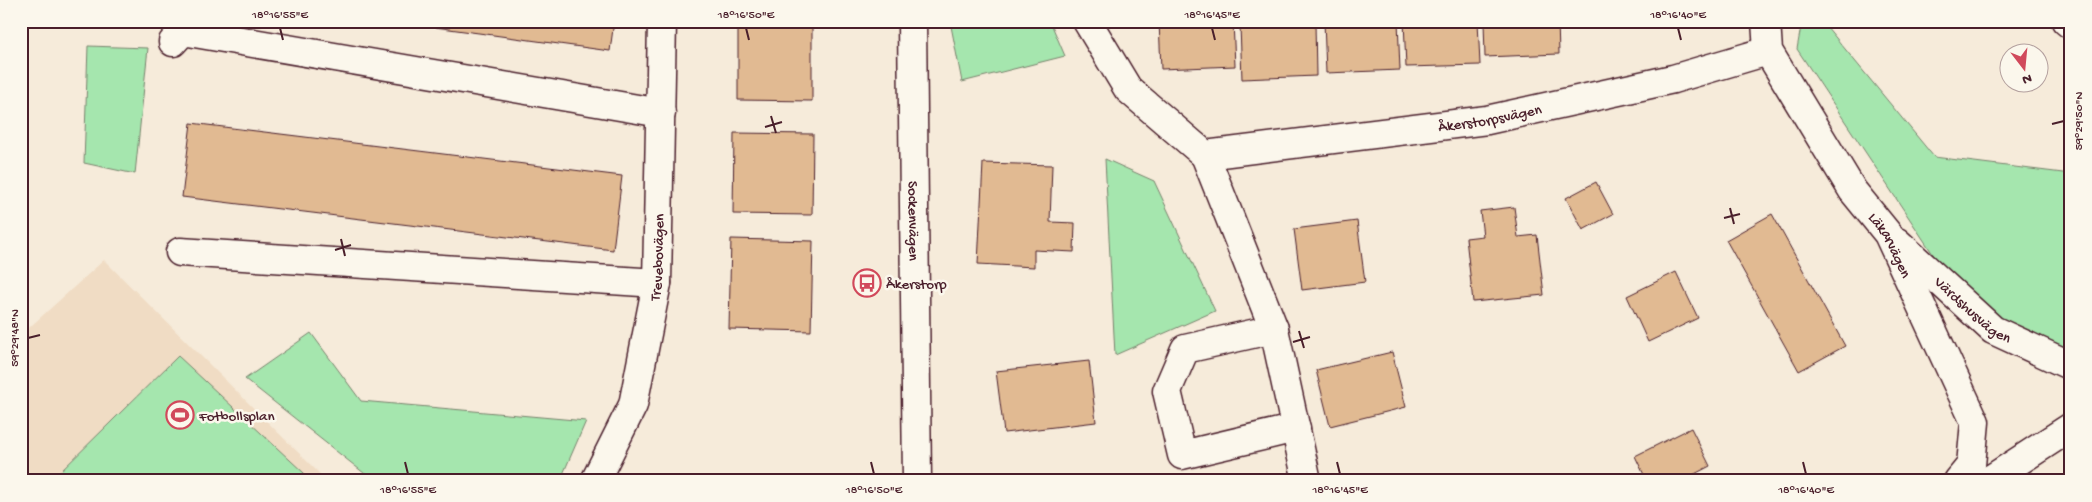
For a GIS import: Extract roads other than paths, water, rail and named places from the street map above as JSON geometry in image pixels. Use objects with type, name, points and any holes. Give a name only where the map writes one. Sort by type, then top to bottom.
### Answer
[{"type":"street","name":"Trevebovägen","points":[[595,481],[633,405],[657,283],[662,21]]},
{"type":"street","name":"Sockenvägen","points":[[912,21],[918,481]]},
{"type":"street","points":[[1087,21],[1128,90],[1205,155],[1274,329],[1307,481]]},
{"type":"street","name":"Läkarvägen","points":[[1766,21],[1768,51],[1853,191],[1888,234],[1975,422],[1971,465],[1958,481]]},
{"type":"street","points":[[2066,21],[2071,25]]},
{"type":"street","points":[[173,42],[182,31],[661,113]]},
{"type":"street","name":"Åkerstorpsvägen","points":[[1205,155],[1487,120],[1673,79],[1768,51]]},
{"type":"street","name":"Värdshusvägen","points":[[1888,234],[1993,330],[2071,366]]},
{"type":"street","points":[[180,252],[657,283]]},
{"type":"street","points":[[1274,329],[1185,349],[1167,390],[1182,455],[1296,428]]},
{"type":"street","points":[[1988,481],[2071,427]]},
{"type":"place","name":"Åkerstorp","points":[[867,283]]},
{"type":"place","name":"Fotbollsplan","points":[[180,415]]}]
